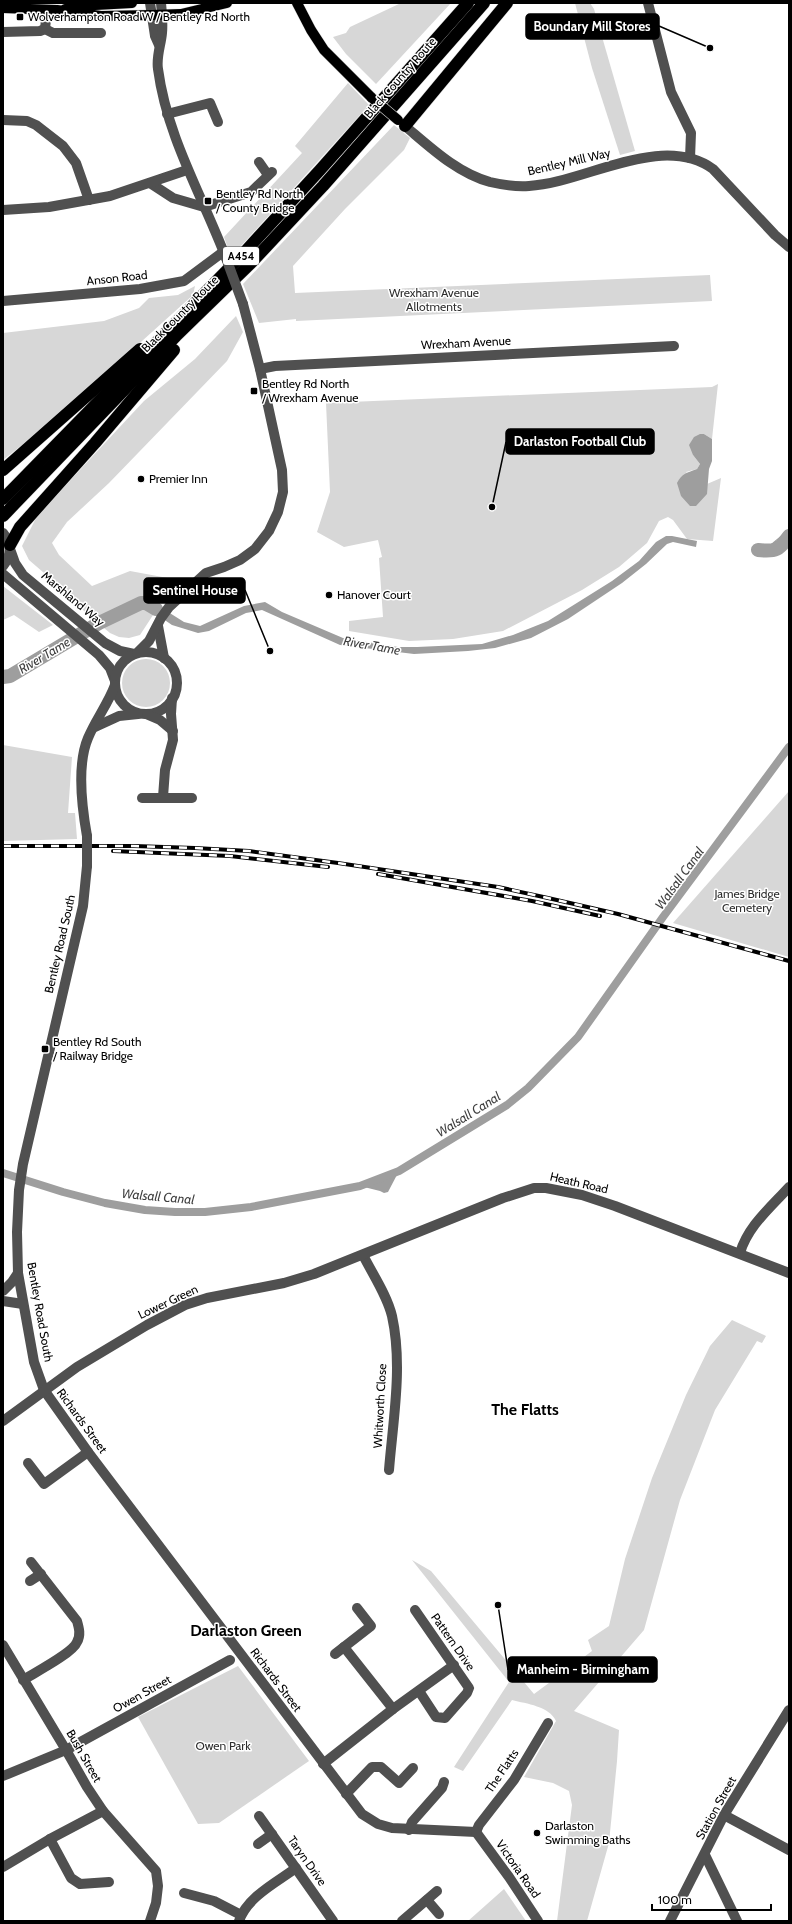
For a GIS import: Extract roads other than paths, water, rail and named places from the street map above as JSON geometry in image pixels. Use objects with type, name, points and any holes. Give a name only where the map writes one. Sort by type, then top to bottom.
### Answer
[{"type":"highway","name":"Black Country Route","points":[[3,499],[182,317],[320,170],[468,3]]},
{"type":"highway","name":"Black Country Route","points":[[3,516],[176,336],[213,302],[323,186],[484,3]]},
{"type":"highway","points":[[402,123],[507,3]]},
{"type":"highway","points":[[10,547],[20,528],[95,443],[213,302]]},
{"type":"highway","points":[[3,470],[141,349],[182,317]]},
{"type":"main road","points":[[52,10],[77,6],[132,3]]},
{"type":"main road","points":[[3,8],[52,10],[102,16],[162,15],[181,14],[227,3]]},
{"type":"main road","name":"Bentley Mill Way","points":[[297,3],[311,30],[324,50],[372,98],[402,123]]},
{"type":"street","points":[[150,3],[155,36],[159,45]]},
{"type":"street","points":[[161,3],[162,34],[159,45],[157,68],[167,114],[187,170],[224,255],[243,304],[260,369],[282,470],[283,492],[278,512],[269,531],[255,549],[240,560],[206,573],[163,614],[150,642],[125,660],[120,666],[115,683],[116,693],[126,707],[164,723],[173,731]]},
{"type":"street","points":[[648,3],[671,92],[691,133],[690,158]]},
{"type":"street","points":[[3,32],[40,32],[45,29],[52,10]]},
{"type":"street","points":[[45,29],[53,33],[101,33]]},
{"type":"street","points":[[167,114],[210,103],[218,122]]},
{"type":"street","points":[[3,120],[27,121],[36,125],[63,146],[76,163],[89,200]]},
{"type":"street","name":"Bentley Mill Way","points":[[402,123],[462,170],[489,182],[509,185],[530,186],[654,156],[690,158],[706,164],[713,169],[775,235],[789,247]]},
{"type":"street","points":[[150,183],[173,198],[204,208],[251,192],[270,174],[259,162]]},
{"type":"street","points":[[3,210],[49,207],[110,196],[187,170]]},
{"type":"street","name":"Anson Road","points":[[3,301],[140,289],[184,281],[224,255]]},
{"type":"street","name":"Wrexham Avenue","points":[[260,369],[275,366],[674,346]]},
{"type":"street","name":"Marshland Way","points":[[3,533],[10,547],[15,563],[24,575],[99,638],[115,649],[136,653]]},
{"type":"street","points":[[3,566],[8,560],[10,547]]},
{"type":"street","name":"Marshland Way","points":[[3,574],[88,644],[105,661],[115,683]]},
{"type":"street","points":[[159,624],[164,658]]},
{"type":"street","points":[[93,729],[102,722],[119,716],[157,712],[172,698],[176,690],[176,676],[173,668],[164,658],[147,652],[136,653]]},
{"type":"street","name":"Bentley Road South","points":[[44,1390],[34,1362],[22,1304],[18,1273],[19,1190],[23,1164],[83,906],[87,866],[87,836],[84,821],[82,764],[86,744],[108,702],[115,683]]},
{"type":"street","points":[[162,797],[165,770],[173,740],[171,714],[172,698]]},
{"type":"street","points":[[142,798],[192,798]]},
{"type":"street","points":[[740,1253],[744,1239],[751,1229],[789,1187]]},
{"type":"street","name":"Heath Road","points":[[363,1255],[522,1191],[546,1188],[582,1195],[616,1206],[789,1272]]},
{"type":"street","name":"Lower Green","points":[[4,1419],[77,1367],[147,1325],[185,1306],[207,1298],[294,1280],[363,1255]]},
{"type":"street","name":"Whitworth Close","points":[[363,1255],[386,1300],[392,1316],[395,1340],[396,1389],[388,1470]]},
{"type":"street","points":[[3,1291],[18,1273]]},
{"type":"street","points":[[3,1301],[22,1304]]},
{"type":"street","name":"Richards Street","points":[[44,1390],[88,1452],[362,1814],[378,1824],[392,1828],[476,1832]]},
{"type":"street","points":[[28,1463],[44,1484],[88,1452]]},
{"type":"street","points":[[23,1680],[70,1651],[77,1644],[80,1630],[77,1621],[31,1562]]},
{"type":"street","points":[[30,1581],[41,1574]]},
{"type":"street","points":[[335,1654],[371,1626],[357,1608]]},
{"type":"street","name":"Pattern Drive","points":[[415,1610],[469,1688],[467,1693],[445,1718],[436,1717],[419,1691]]},
{"type":"street","name":"Bush Street","points":[[3,1645],[66,1750],[86,1787],[103,1811],[156,1871],[158,1886],[156,1903],[150,1921]]},
{"type":"street","points":[[344,1647],[393,1710]]},
{"type":"street","name":"Owen Street","points":[[3,1776],[66,1750],[230,1660]]},
{"type":"street","points":[[323,1764],[454,1665]]},
{"type":"street","name":"Station Street","points":[[670,1921],[705,1855],[724,1815],[789,1710]]},
{"type":"street","name":"The Flatts","points":[[476,1832],[514,1780],[548,1723]]},
{"type":"street","points":[[346,1794],[372,1767],[380,1767],[398,1783],[413,1768]]},
{"type":"street","points":[[409,1830],[412,1822],[442,1788],[444,1782]]},
{"type":"street","points":[[3,1867],[50,1839],[103,1811]]},
{"type":"street","points":[[724,1815],[789,1850]]},
{"type":"street","name":"Taryn Drive","points":[[259,1816],[333,1921]]},
{"type":"street","name":"Victoria Road","points":[[476,1832],[509,1877],[538,1921]]},
{"type":"street","points":[[258,1844],[272,1834]]},
{"type":"street","points":[[50,1839],[71,1878],[80,1884],[109,1882]]},
{"type":"street","points":[[705,1855],[737,1921]]},
{"type":"street","points":[[184,1893],[214,1901],[240,1918],[253,1899],[296,1868]]},
{"type":"street","points":[[402,1921],[437,1891]]},
{"type":"street","points":[[427,1900],[439,1914]]},
{"type":"water","points":[[704,434],[712,439],[712,461],[709,469],[707,494],[696,506],[690,506],[681,496],[677,483],[683,475],[697,469],[700,464],[693,455],[689,445],[694,437]]},
{"type":"water","points":[[789,528],[787,534],[776,541],[777,544],[785,542],[789,538],[789,542],[780,554],[758,555],[758,550],[767,547]]},
{"type":"water","points":[[666,536],[697,541],[696,547],[673,542],[667,544],[646,564],[622,583],[568,619],[531,638],[495,648],[414,654],[340,645],[262,610],[246,613],[209,631],[198,633],[172,625],[147,608],[140,608],[140,600],[149,601],[184,622],[200,626],[244,606],[265,602],[282,612],[343,638],[398,647],[482,644],[513,635],[548,621],[612,581],[639,561],[656,542]]},
{"type":"water","points":[[237,586],[238,588],[233,592],[207,603],[206,600],[217,592]]},
{"type":"water","points":[[399,1171],[388,1192],[384,1193],[360,1186]]},
{"type":"waterway","name":"River Tame","points":[[758,550],[769,551],[776,549],[780,547],[789,536]]},
{"type":"waterway","name":"River Tame","points":[[3,677],[10,676],[99,623],[141,603],[146,603],[156,609]]},
{"type":"waterway","name":"Walsall Canal","points":[[3,1173],[63,1192],[105,1203],[145,1210],[205,1212],[251,1207],[360,1186],[399,1171],[507,1105],[528,1088],[578,1037],[663,917],[789,747]]},
{"type":"railway","points":[[3,846],[134,846],[195,848],[249,851],[338,863],[498,887],[618,914],[789,961]]},
{"type":"railway","points":[[113,851],[230,856],[328,867]]},
{"type":"railway","points":[[378,874],[532,901],[600,916]]},
{"type":"place","name":"Wolverhampton Road W / Bentley Rd North","points":[[20,17]]},
{"type":"place","name":"Boundary Mill Stores","points":[[710,48]]},
{"type":"place","name":"Bentley Rd North / County Bridge","points":[[208,201]]},
{"type":"place","name":"Bentley Rd North / Wrexham Avenue","points":[[254,391]]},
{"type":"place","name":"Premier Inn","points":[[141,479]]},
{"type":"place","name":"Darlaston Football Club","points":[[492,507]]},
{"type":"place","name":"Hanover Court","points":[[329,595]]},
{"type":"place","name":"Sentinel House","points":[[270,651]]},
{"type":"place","name":"Bentley Rd South / Railway Bridge","points":[[45,1049]]},
{"type":"place","name":"Manheim - Birmingham","points":[[498,1605]]},
{"type":"place","name":"Darlaston Swimming Baths","points":[[537,1833]]},
{"type":"district","name":"The Flatts","points":[[525,1409]]},
{"type":"district","name":"Darlaston Green","points":[[246,1630]]},
{"type":"park label","name":"Wrexham Avenue Allotments","points":[[434,300]]},
{"type":"park label","name":"James Bridge Cemetery","points":[[747,901]]},
{"type":"park label","name":"Owen Park","points":[[223,1746]]}]
